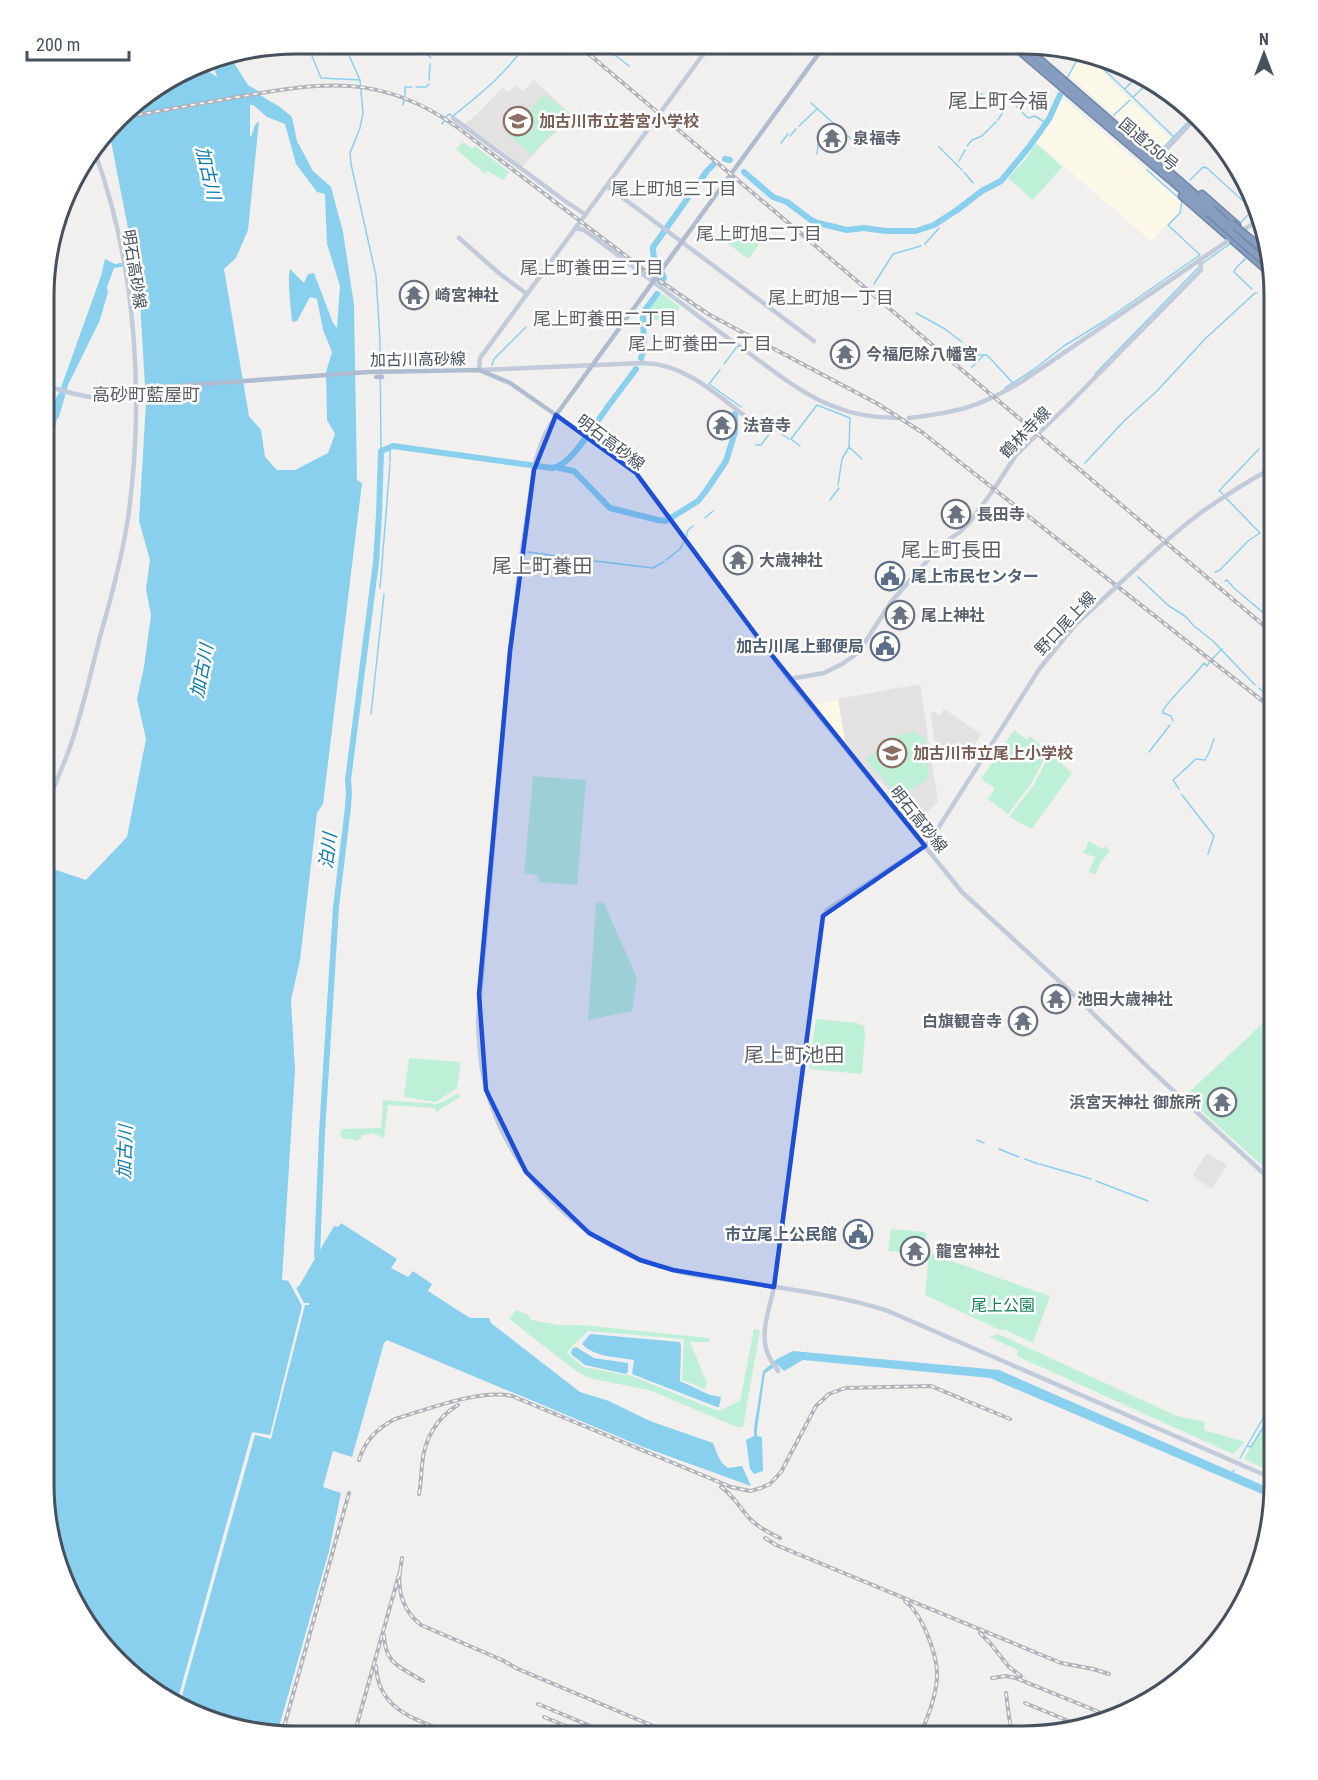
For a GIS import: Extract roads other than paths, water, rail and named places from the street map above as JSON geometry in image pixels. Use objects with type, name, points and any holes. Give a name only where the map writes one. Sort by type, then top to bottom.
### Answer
[{"type":"highway","name":"国道250号","points":[[1024,54],[1154,161]]},
{"type":"highway","name":"国道250号","points":[[1034,55],[1261,258]]},
{"type":"highway","points":[[1258,243],[1165,163],[1154,161],[1155,171],[1262,266]]},
{"type":"highway","name":"国道250号","points":[[1210,211],[1220,216],[1260,252]]},
{"type":"highway","points":[[1220,216],[1258,244]]},
{"type":"main road","points":[[556,415],[818,54]]},
{"type":"main road","name":"加古川高砂線","points":[[137,389],[364,372],[383,374],[479,370],[510,383],[556,415]]},
{"type":"street","points":[[704,54],[480,358],[479,370],[635,363],[663,365],[685,373],[754,423]]},
{"type":"street","points":[[453,118],[586,215]]},
{"type":"street","points":[[1154,161],[1191,123]]},
{"type":"street","name":"明石高砂線","points":[[54,787],[76,726],[121,556],[128,518],[135,442],[137,389],[129,297],[110,194],[97,159]]},
{"type":"street","points":[[607,186],[814,341]]},
{"type":"street","name":"鶴林寺線","points":[[789,679],[824,673],[858,653],[891,602],[942,544],[969,523],[1016,454],[1067,406],[1201,270],[1200,259],[1253,224]]},
{"type":"street","points":[[576,228],[584,230],[784,379],[814,397],[849,412],[875,417],[898,418]]},
{"type":"street","points":[[459,238],[527,294]]},
{"type":"street","points":[[909,418],[950,413],[975,406],[999,395],[1200,259]]},
{"type":"street","points":[[54,388],[90,396],[107,397],[137,389]]},
{"type":"street","points":[[556,415],[544,436],[534,468],[510,651],[479,994],[479,1044],[486,1090],[505,1136],[526,1172],[543,1193],[572,1220],[614,1248],[640,1260],[673,1270],[851,1301],[888,1311],[1264,1475]]},
{"type":"street","name":"明石高砂線","points":[[556,415],[636,473],[789,679],[968,898],[1264,1174]]},
{"type":"street","name":"野口尾上線","points":[[925,846],[1048,657],[1076,624],[1204,510],[1264,472]]},
{"type":"street","points":[[778,1371],[768,1355],[765,1334],[774,1287],[823,916],[827,910],[925,846]]},
{"type":"water","name":"加古川","points":[[233,62],[248,85],[292,117],[297,141],[313,171],[331,187],[343,232],[354,305],[357,480],[362,483],[323,804],[317,813],[300,960],[291,1000],[295,1070],[282,1280],[291,1281],[295,1289],[299,1286],[334,1226],[338,1227],[341,1223],[397,1259],[391,1268],[408,1277],[413,1271],[432,1284],[428,1291],[470,1318],[489,1318],[491,1323],[580,1392],[609,1401],[650,1421],[713,1443],[725,1466],[728,1468],[742,1466],[751,1486],[643,1447],[387,1340],[384,1343],[352,1457],[333,1451],[323,1487],[341,1493],[329,1551],[280,1725],[233,1718],[203,1708],[175,1694],[149,1676],[114,1644],[86,1605],[72,1577],[62,1547],[56,1516],[54,1484],[54,869],[86,880],[127,837],[146,739],[137,699],[151,615],[146,589],[150,560],[139,521],[146,403],[138,270],[134,265],[114,268],[107,287],[108,292],[100,320],[68,385],[54,432],[54,401],[59,393],[101,276],[105,259],[115,264],[134,259],[111,140],[136,114],[175,86],[207,71],[217,77],[214,68]],"holes":[[[250,105],[267,117],[285,124],[296,164],[317,192],[325,194],[327,244],[340,286],[337,328],[314,273],[308,274],[304,283],[290,269],[292,322],[297,321],[310,297],[317,299],[323,330],[332,352],[326,372],[327,420],[335,434],[328,453],[295,470],[277,470],[265,457],[261,430],[249,416],[224,269],[236,258],[248,230],[259,121],[251,137]]]},
{"type":"water","points":[[590,1334],[680,1342],[680,1381],[710,1395],[721,1397],[719,1407],[632,1374],[634,1360],[593,1352],[582,1344]]},
{"type":"water","points":[[576,1347],[594,1358],[628,1363],[628,1371],[626,1374],[585,1365],[571,1354],[572,1349]]},
{"type":"water","points":[[793,1351],[999,1370],[1264,1486],[1263,1494],[990,1378],[803,1360],[784,1371],[778,1365],[765,1373],[757,1429],[757,1436],[762,1437],[763,1471],[754,1474],[750,1469],[746,1440],[754,1436],[763,1371],[777,1359]]},
{"type":"waterway","points":[[311,54],[321,78],[360,80]]},
{"type":"waterway","points":[[348,54],[360,80],[363,113],[350,153],[376,276],[380,342],[381,451]]},
{"type":"waterway","points":[[446,117],[449,114],[453,116],[492,83],[518,54]]},
{"type":"waterway","points":[[613,54],[629,66]]},
{"type":"waterway","points":[[428,55],[431,58]]},
{"type":"waterway","points":[[1066,80],[1077,60]]},
{"type":"waterway","points":[[429,80],[430,64]]},
{"type":"waterway","points":[[1102,68],[1174,137]]},
{"type":"waterway","points":[[1125,89],[1133,81]]},
{"type":"waterway","points":[[416,87],[426,87],[429,84]]},
{"type":"waterway","points":[[405,96],[405,87],[412,87]]},
{"type":"waterway","points":[[1133,97],[1144,87]]},
{"type":"waterway","points":[[980,93],[1003,112],[998,120]]},
{"type":"waterway","points":[[1009,95],[1028,118],[1035,116],[1046,123]]},
{"type":"waterway","points":[[744,172],[773,197],[787,202],[818,223],[847,230],[864,228],[916,231],[934,225],[982,191],[1001,181],[1049,119],[1060,95]]},
{"type":"waterway","points":[[403,105],[404,100]]},
{"type":"waterway","points":[[1114,115],[1130,100]]},
{"type":"waterway","points":[[811,103],[851,139]]},
{"type":"waterway","points":[[799,126],[817,109]]},
{"type":"waterway","points":[[1162,149],[1189,121]]},
{"type":"waterway","points":[[967,146],[972,140],[982,136],[996,122]]},
{"type":"waterway","points":[[817,154],[818,145],[833,125]]},
{"type":"waterway","points":[[790,136],[796,129]]},
{"type":"waterway","points":[[781,143],[788,134]]},
{"type":"waterway","points":[[939,147],[962,170]]},
{"type":"waterway","points":[[959,161],[965,150]]},
{"type":"waterway","points":[[725,159],[730,160]]},
{"type":"waterway","points":[[660,284],[664,278],[655,259],[653,247],[713,165]]},
{"type":"waterway","points":[[1190,180],[1203,167],[1207,168],[1242,200]]},
{"type":"waterway","points":[[1005,388],[1200,255],[1168,225],[1180,213],[1182,201],[1147,170]]},
{"type":"waterway","points":[[964,172],[973,183]]},
{"type":"waterway","points":[[1240,223],[1250,214]]},
{"type":"waterway","points":[[925,244],[939,228]]},
{"type":"waterway","points":[[1203,263],[1231,243]]},
{"type":"waterway","points":[[874,284],[893,254],[921,246]]},
{"type":"waterway","points":[[1246,258],[1234,272],[1252,289]]},
{"type":"waterway","points":[[1095,374],[1198,268]]},
{"type":"waterway","points":[[1085,463],[1205,339],[1257,293]]},
{"type":"waterway","points":[[641,358],[644,349],[643,316],[657,294]]},
{"type":"waterway","points":[[916,313],[945,329],[962,342]]},
{"type":"waterway","points":[[492,365],[494,359],[526,327]]},
{"type":"waterway","points":[[966,345],[978,355],[987,355],[1012,382]]},
{"type":"waterway","points":[[724,364],[736,348]]},
{"type":"waterway","points":[[972,367],[983,356]]},
{"type":"waterway","points":[[606,409],[636,369]]},
{"type":"waterway","points":[[720,370],[709,384],[741,407]]},
{"type":"waterway","points":[[800,446],[791,439],[817,405],[850,418],[849,447],[842,459],[838,485]]},
{"type":"waterway","name":"泊川","points":[[317,1256],[336,907],[348,807],[348,780],[376,562],[381,451],[393,446],[552,468],[559,466],[574,453],[605,411]]},
{"type":"waterway","points":[[559,468],[574,471],[610,508],[666,521],[698,501],[726,461],[735,432],[735,414]]},
{"type":"waterway","points":[[756,445],[761,445],[773,429],[789,439]]},
{"type":"waterway","points":[[390,447],[390,462]]},
{"type":"waterway","points":[[849,447],[862,459]]},
{"type":"waterway","points":[[1223,494],[1219,491],[1259,449]]},
{"type":"waterway","points":[[380,588],[390,464]]},
{"type":"waterway","points":[[830,500],[839,488]]},
{"type":"waterway","points":[[1215,572],[1220,570],[1248,541],[1260,533],[1226,498]]},
{"type":"waterway","points":[[705,518],[713,511]]},
{"type":"waterway","points":[[686,537],[688,530],[693,526]]},
{"type":"waterway","points":[[666,560],[680,549],[684,542]]},
{"type":"waterway","points":[[528,552],[593,561]]},
{"type":"waterway","points":[[595,561],[653,568],[664,562]]},
{"type":"waterway","points":[[1138,577],[1169,606],[1185,616],[1213,641],[1255,685]]},
{"type":"waterway","points":[[1225,581],[1227,580],[1264,614]]},
{"type":"waterway","points":[[371,714],[384,594]]},
{"type":"waterway","points":[[1212,659],[1222,649]]},
{"type":"waterway","points":[[1173,721],[1171,716],[1163,713],[1163,710],[1204,663],[1207,666],[1210,661]]},
{"type":"waterway","points":[[1259,688],[1264,692]]},
{"type":"waterway","points":[[1149,752],[1170,725]]},
{"type":"waterway","points":[[1179,789],[1173,780],[1196,759],[1205,760],[1214,739]]},
{"type":"waterway","points":[[1182,795],[1214,836],[1208,854]]},
{"type":"waterway","points":[[977,1140],[984,1143]]},
{"type":"waterway","points":[[999,1149],[1019,1157]]},
{"type":"waterway","points":[[1025,1159],[1038,1164]]},
{"type":"waterway","points":[[1040,1164],[1091,1179]]},
{"type":"waterway","points":[[1096,1181],[1148,1201]]},
{"type":"waterway","points":[[1240,1458],[1264,1416]]},
{"type":"waterway","points":[[1248,1446],[1251,1447],[1264,1426]]},
{"type":"railway","points":[[589,54],[1264,626]]},
{"type":"railway","points":[[135,115],[269,92],[325,86],[351,86],[377,90],[403,97],[429,110],[457,127],[647,272],[708,314],[878,404],[923,433],[1264,702]]},
{"type":"railway","points":[[359,1460],[372,1435],[395,1419],[454,1401],[485,1395],[512,1396],[731,1487],[750,1491],[770,1484],[781,1472],[816,1406],[829,1394],[845,1388],[931,1386],[1010,1419]]},
{"type":"railway","points":[[419,1494],[423,1456],[428,1438],[443,1416],[458,1405]]},
{"type":"railway","points":[[721,1487],[753,1522],[780,1538]]},
{"type":"railway","points":[[284,1725],[349,1493]]},
{"type":"railway","points":[[765,1538],[776,1545],[1061,1663],[1109,1674]]},
{"type":"railway","points":[[357,1726],[402,1558]]},
{"type":"railway","points":[[400,1571],[403,1601],[410,1614],[421,1625],[653,1726]]},
{"type":"railway","points":[[905,1601],[923,1625],[937,1668],[935,1693],[924,1726]]},
{"type":"railway","points":[[980,1633],[1009,1667],[1021,1676]]},
{"type":"railway","points":[[384,1635],[387,1653],[391,1659],[423,1681]]},
{"type":"railway","points":[[376,1666],[378,1682],[392,1704],[415,1719],[432,1726]]},
{"type":"railway","points":[[992,1678],[1006,1676],[1016,1678],[1101,1713]]},
{"type":"railway","points":[[1006,1693],[1011,1726]]},
{"type":"railway","points":[[1025,1703],[1069,1721]]},
{"type":"railway","points":[[538,1704],[591,1726]]},
{"type":"railway","points":[[544,1717],[566,1726]]},
{"type":"place","name":"加古川市立若宮小学校","points":[[518,121]]},
{"type":"place","name":"泉福寺","points":[[832,138]]},
{"type":"place","name":"崎宮神社","points":[[414,295]]},
{"type":"place","name":"今福厄除八幡宮","points":[[845,354]]},
{"type":"place","name":"法音寺","points":[[722,425]]},
{"type":"place","name":"長田寺","points":[[956,514]]},
{"type":"place","name":"大歳神社","points":[[738,560]]},
{"type":"place","name":"尾上市民センター","points":[[890,576]]},
{"type":"place","name":"尾上神社","points":[[900,615]]},
{"type":"place","name":"加古川尾上郵便局","points":[[885,646]]},
{"type":"place","name":"加古川市立尾上小学校","points":[[892,753]]},
{"type":"place","name":"池田大歳神社","points":[[1056,999]]},
{"type":"place","name":"白旗観音寺","points":[[1023,1021]]},
{"type":"place","name":"浜宮天神社 御旅所","points":[[1222,1102]]},
{"type":"place","name":"市立尾上公民館","points":[[858,1234]]},
{"type":"place","name":"龍宮神社","points":[[915,1251]]},
{"type":"district","name":"尾上町今福","points":[[998,101]]},
{"type":"district","name":"尾上町旭三丁目","points":[[674,189]]},
{"type":"district","name":"尾上町旭二丁目","points":[[759,234]]},
{"type":"district","name":"尾上町養田三丁目","points":[[592,268]]},
{"type":"district","name":"尾上町旭一丁目","points":[[831,298]]},
{"type":"district","name":"尾上町養田二丁目","points":[[605,319]]},
{"type":"district","name":"尾上町養田一丁目","points":[[700,344]]},
{"type":"district","name":"高砂町藍屋町","points":[[146,395]]},
{"type":"district","name":"尾上町長田","points":[[951,550]]},
{"type":"district","name":"尾上町養田","points":[[542,566]]},
{"type":"district","name":"尾上町池田","points":[[794,1055]]},
{"type":"park label","name":"尾上公園","points":[[1003,1305]]}]
